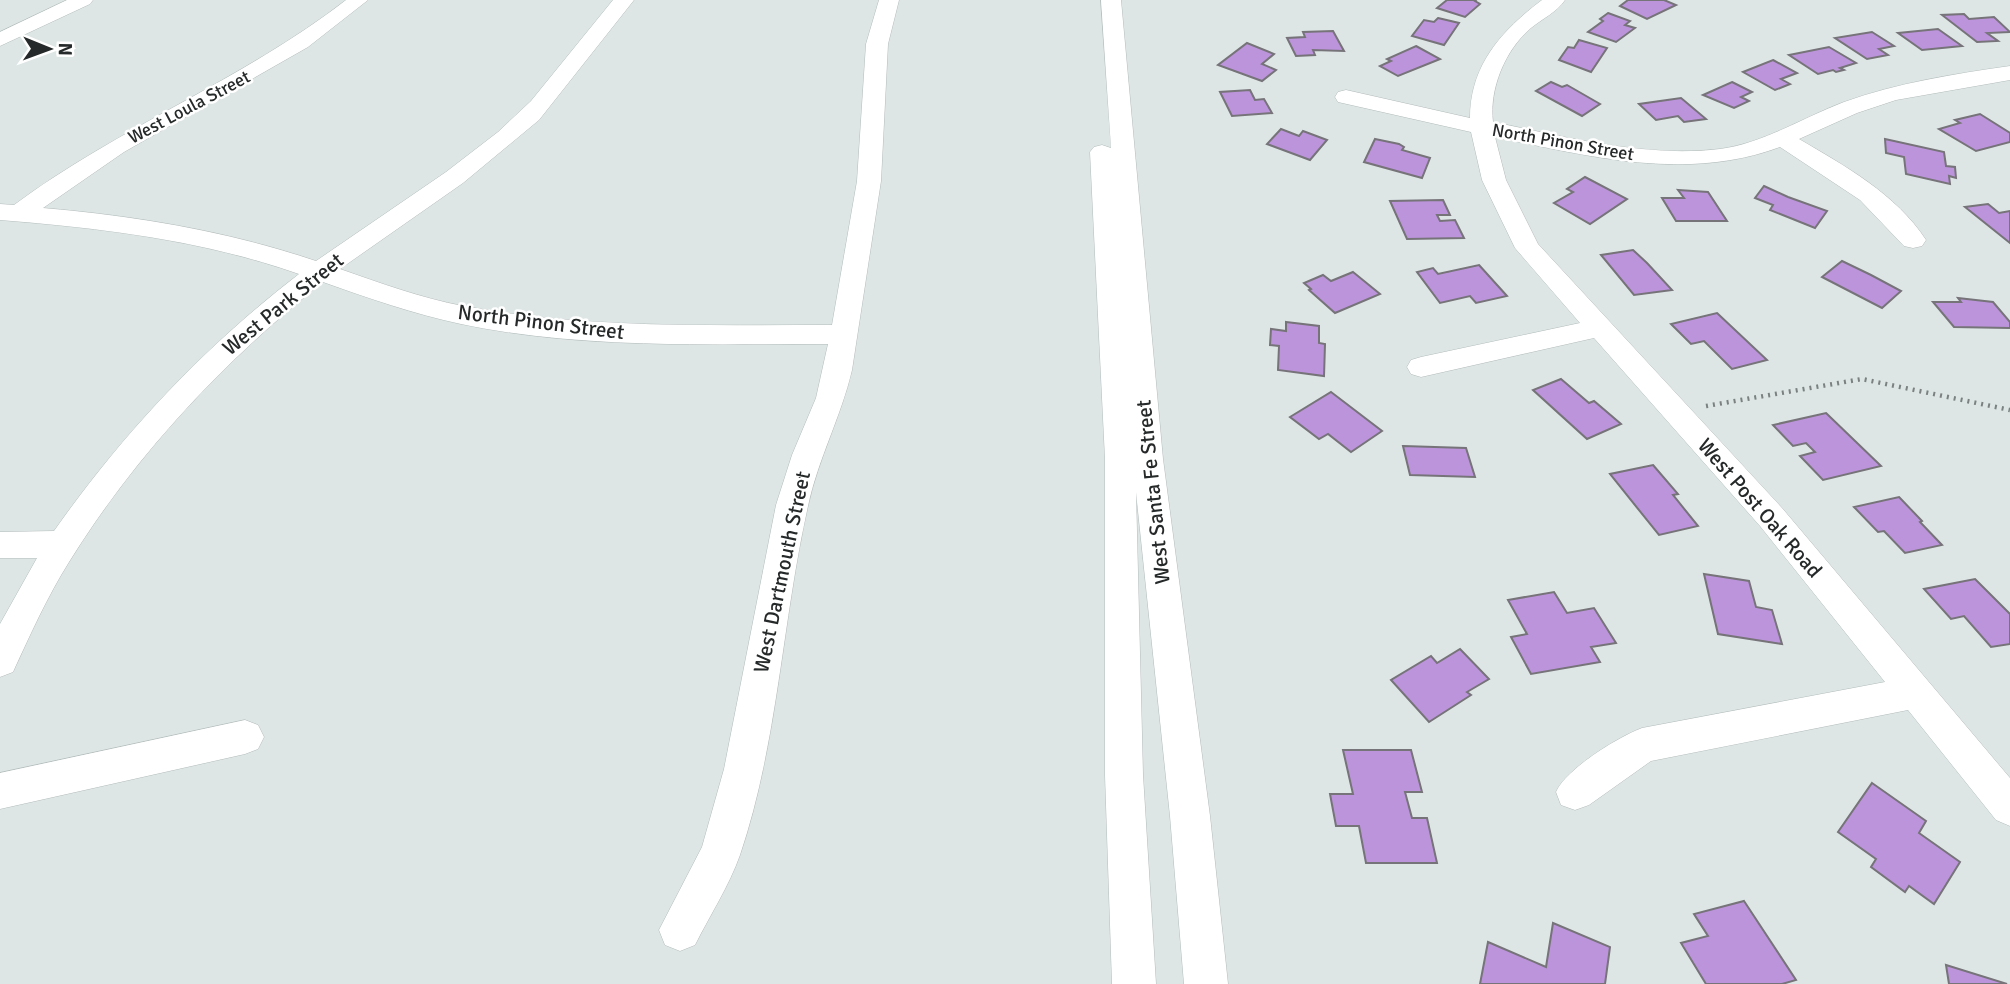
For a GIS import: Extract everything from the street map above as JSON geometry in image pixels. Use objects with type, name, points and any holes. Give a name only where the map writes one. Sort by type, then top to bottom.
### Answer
[{"type":"street","points":[[0,40],[83,0]]},
{"type":"street","name":"West Loula Street","points":[[9,213],[116,146],[244,79],[302,43],[358,0]]},
{"type":"street","name":"West Park Street","points":[[0,661],[10,636],[62,544],[120,467],[185,390],[234,342],[317,272],[464,171],[533,114],[624,0]]},
{"type":"street","name":"West Dartmouth Street","points":[[680,930],[720,854],[743,769],[792,505],[807,455],[831,398],[869,181],[877,44],[889,0]]},
{"type":"street","name":"West Santa Fe Street","points":[[1093,0],[1120,459],[1124,775],[1134,984]]},
{"type":"street","name":"West Santa Fe Street","points":[[1111,0],[1148,458],[1190,816],[1206,984]]},
{"type":"street","name":"West Post Oak Road","points":[[1555,0],[1526,20],[1508,41],[1491,68],[1480,109],[1485,158],[1504,206],[1528,248],[1771,517],[2010,807]]},
{"type":"street","name":"North Pinon Street","points":[[1346,97],[1598,150],[1671,158],[1711,156],[1746,150],[1852,107],[1901,92],[1961,79],[2010,73]]},
{"type":"street","points":[[1781,138],[1877,199],[1896,216],[1913,240]]},
{"type":"street","name":"North Pinon Street","points":[[9,213],[173,233],[242,247],[462,314],[518,323],[631,332],[843,335]]},
{"type":"street","points":[[1421,367],[1598,328]]},
{"type":"street","points":[[0,545],[62,544]]},
{"type":"street","points":[[1575,793],[1642,745],[1917,692]]},
{"type":"street","points":[[0,791],[245,737]]},
{"type":"path","points":[[1674,411],[1862,379],[2010,410]]},
{"type":"building","points":[[1447,0],[1476,0],[1480,4],[1465,17],[1437,8]]},
{"type":"building","points":[[1628,0],[1664,0],[1676,5],[1647,19],[1620,6]]},
{"type":"building","points":[[1608,13],[1630,21],[1625,25],[1635,28],[1616,42],[1588,32],[1603,21],[1600,19]]},
{"type":"building","points":[[1964,14],[1969,19],[1994,17],[2010,32],[1987,33],[1998,41],[1977,42],[1942,15]]},
{"type":"building","points":[[1438,18],[1459,23],[1444,45],[1412,36],[1424,20],[1434,22]]},
{"type":"building","points":[[1938,29],[1962,46],[1922,50],[1898,33]]},
{"type":"building","points":[[1333,31],[1344,51],[1313,50],[1315,55],[1296,56],[1287,38],[1305,37],[1303,32]]},
{"type":"building","points":[[1872,32],[1894,46],[1879,49],[1888,55],[1867,59],[1835,38]]},
{"type":"building","points":[[1579,40],[1607,48],[1591,72],[1559,60],[1568,47],[1574,48]]},
{"type":"building","points":[[1247,43],[1274,54],[1262,64],[1276,70],[1262,81],[1218,65]]},
{"type":"building","points":[[1416,46],[1440,59],[1398,76],[1380,66],[1391,61],[1387,59]]},
{"type":"building","points":[[1829,47],[1856,63],[1840,68],[1844,70],[1818,74],[1789,55]]},
{"type":"building","points":[[1773,60],[1797,73],[1781,79],[1790,84],[1775,90],[1743,72]]},
{"type":"building","points":[[1551,82],[1562,87],[1567,85],[1600,104],[1582,116],[1536,91]]},
{"type":"building","points":[[1732,82],[1752,92],[1741,97],[1749,101],[1734,108],[1703,95]]},
{"type":"building","points":[[1250,90],[1255,100],[1264,99],[1272,113],[1232,116],[1220,92]]},
{"type":"building","points":[[1681,98],[1706,119],[1684,122],[1678,116],[1656,120],[1639,104]]},
{"type":"building","points":[[1980,114],[2010,133],[2010,142],[1976,151],[1939,129],[1960,123],[1955,120]]},
{"type":"building","points":[[1281,129],[1299,136],[1303,131],[1327,140],[1310,160],[1267,144]]},
{"type":"building","points":[[1375,139],[1399,144],[1404,147],[1402,150],[1430,158],[1422,178],[1364,162]]},
{"type":"building","points":[[1885,139],[1944,152],[1946,166],[1955,167],[1956,178],[1949,176],[1950,184],[1906,174],[1904,157],[1886,153]]},
{"type":"building","points":[[1585,177],[1627,199],[1590,224],[1554,203],[1573,192],[1567,189]]},
{"type":"building","points":[[1764,186],[1827,211],[1815,228],[1770,210],[1773,205],[1755,198]]},
{"type":"building","points":[[1678,190],[1708,192],[1727,221],[1676,221],[1662,198],[1684,198]]},
{"type":"building","points":[[1443,200],[1450,215],[1437,215],[1440,221],[1455,220],[1464,238],[1407,239],[1390,201]]},
{"type":"building","points":[[1988,204],[1999,213],[2010,211],[2010,243],[1965,207]]},
{"type":"building","points":[[1633,250],[1672,290],[1634,295],[1601,255]]},
{"type":"building","points":[[1842,261],[1901,291],[1882,308],[1822,277]]},
{"type":"building","points":[[1479,265],[1507,296],[1476,303],[1470,296],[1440,303],[1417,272],[1433,268],[1438,274]]},
{"type":"building","points":[[1353,272],[1380,294],[1335,313],[1304,283],[1323,275],[1331,281]]},
{"type":"building","points":[[1958,298],[1993,302],[2010,322],[2010,328],[1954,327],[1933,302],[1961,302]]},
{"type":"building","points":[[1717,313],[1767,360],[1732,369],[1704,341],[1691,344],[1671,324]]},
{"type":"building","points":[[1286,322],[1319,326],[1319,343],[1325,344],[1324,376],[1278,370],[1279,346],[1270,345],[1271,329],[1286,331]]},
{"type":"building","points":[[1561,379],[1589,403],[1594,401],[1621,424],[1587,439],[1533,390]]},
{"type":"building","points":[[1331,392],[1382,431],[1351,452],[1328,434],[1319,439],[1290,417]]},
{"type":"building","points":[[1826,413],[1881,466],[1823,480],[1800,456],[1815,452],[1806,443],[1793,446],[1773,425]]},
{"type":"building","points":[[1403,446],[1466,448],[1475,477],[1410,475]]},
{"type":"building","points":[[1653,465],[1678,494],[1673,495],[1698,526],[1659,535],[1610,474]]},
{"type":"building","points":[[1899,497],[1942,545],[1905,553],[1884,531],[1878,532],[1854,507]]},
{"type":"building","points":[[1704,574],[1749,581],[1756,607],[1772,610],[1782,644],[1718,634]]},
{"type":"building","points":[[1975,579],[2010,614],[2010,644],[1991,647],[1964,616],[1951,619],[1924,589]]},
{"type":"building","points":[[1554,592],[1567,613],[1594,608],[1616,643],[1591,647],[1600,662],[1531,674],[1511,637],[1527,634],[1508,600]]},
{"type":"building","points":[[1460,649],[1489,679],[1467,692],[1471,695],[1429,722],[1391,680],[1431,656],[1437,663]]},
{"type":"building","points":[[1343,750],[1411,750],[1422,792],[1405,792],[1412,818],[1427,818],[1437,863],[1366,863],[1359,826],[1336,826],[1330,794],[1353,794]]},
{"type":"building","points":[[1872,783],[1926,821],[1919,833],[1960,862],[1934,904],[1909,886],[1905,892],[1871,867],[1876,859],[1838,832]]},
{"type":"building","points":[[1744,901],[1796,980],[1782,984],[1706,984],[1681,943],[1708,936],[1694,914]]},
{"type":"building","points":[[1553,923],[1610,947],[1605,984],[1480,984],[1488,942],[1546,967]]},
{"type":"building","points":[[1946,965],[2007,984],[1949,984]]}]
